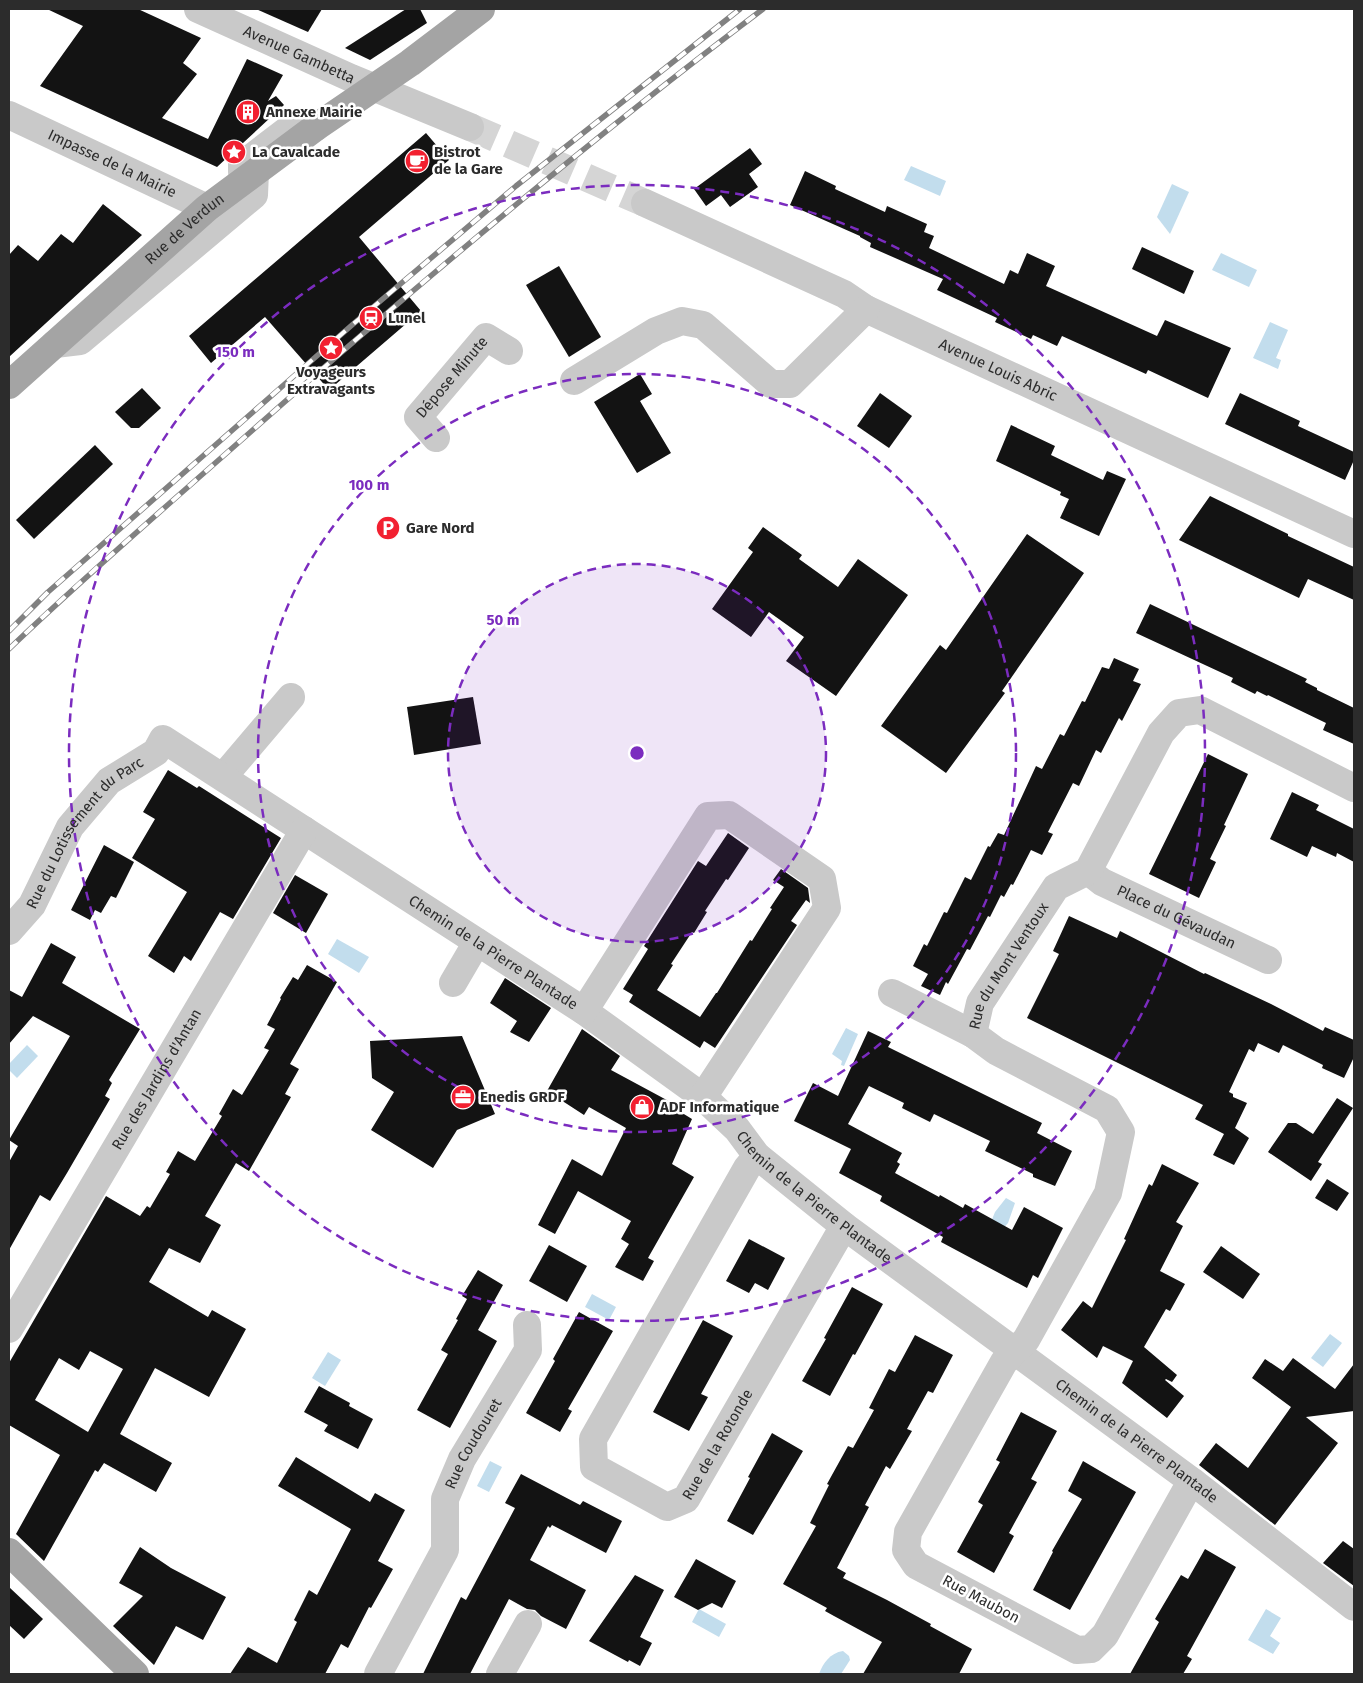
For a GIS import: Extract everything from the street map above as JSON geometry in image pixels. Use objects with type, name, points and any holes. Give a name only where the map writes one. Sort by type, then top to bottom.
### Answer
[{"type":"main road","name":"Rue de Verdun","points":[[9,385],[207,208],[373,87],[410,63],[481,9]]},
{"type":"main road","points":[[9,1552],[135,1674]]},
{"type":"street","name":"Avenue Gambetta","points":[[198,9],[373,87]]},
{"type":"street","points":[[373,87],[470,127]]},
{"type":"street","name":"Impasse de la Mairie","points":[[13,117],[207,208]]},
{"type":"street","points":[[55,344],[80,341],[254,195],[248,177]]},
{"type":"street","name":"Avenue Louis Abric","points":[[645,203],[844,294],[866,309],[1354,534]]},
{"type":"street","points":[[574,382],[656,331],[682,320],[703,325],[771,384],[790,384],[866,309]]},
{"type":"street","name":"Dépose Minute","points":[[436,438],[418,417],[486,338],[508,352]]},
{"type":"street","points":[[223,777],[291,697]]},
{"type":"street","points":[[1088,870],[1160,733],[1179,713],[1200,710],[1354,788]]},
{"type":"street","name":"Chemin de la Pierre Plantade","points":[[163,739],[584,1011],[703,1097],[737,1129],[757,1156],[844,1226],[1193,1482],[1354,1607]]},
{"type":"street","name":"Rue du Lotissement du Parc","points":[[9,931],[32,905],[70,827],[108,780],[156,752],[163,739]]},
{"type":"street","points":[[584,1011],[708,816],[728,814],[822,879],[828,908],[703,1097]]},
{"type":"street","name":"Rue des Jardins d'Antan","points":[[9,1329],[304,830]]},
{"type":"street","name":"Place du Gévaudan","points":[[1088,870],[1102,882],[1268,960]]},
{"type":"street","name":"Rue du Mont Ventoux","points":[[1014,1352],[1026,1340],[1108,1193],[1121,1132],[1107,1109],[996,1051],[973,1034],[980,1003],[1056,887],[1088,870]]},
{"type":"street","points":[[453,983],[476,942]]},
{"type":"street","points":[[892,993],[973,1034]]},
{"type":"street","name":"Rue de la Rotonde","points":[[757,1156],[747,1168],[593,1439],[594,1467],[667,1507],[686,1499],[844,1226]]},
{"type":"street","name":"Rue Coudouret","points":[[378,1674],[445,1550],[446,1499],[462,1459],[528,1350],[527,1326]]},
{"type":"street","name":"Rue Maubon","points":[[1014,1352],[1004,1362],[908,1532],[906,1550],[916,1565],[1076,1650],[1091,1649],[1105,1635],[1184,1494],[1193,1482]]},
{"type":"street","points":[[500,1674],[528,1624]]},
{"type":"water","points":[[911,166],[946,181],[940,196],[904,180]]},
{"type":"water","points":[[1172,184],[1189,192],[1170,234],[1157,217]]},
{"type":"water","points":[[1221,253],[1257,270],[1249,287],[1212,270]]},
{"type":"water","points":[[1270,322],[1288,330],[1276,358],[1281,360],[1278,369],[1253,358]]},
{"type":"water","points":[[337,939],[369,957],[359,973],[328,954]]},
{"type":"water","points":[[846,1028],[858,1034],[844,1066],[841,1065],[842,1061],[832,1054]]},
{"type":"water","points":[[27,1045],[38,1056],[17,1078],[9,1070],[9,1064]]},
{"type":"water","points":[[1006,1198],[1015,1203],[1008,1223],[999,1233],[989,1227],[995,1212]]},
{"type":"water","points":[[592,1294],[616,1307],[609,1320],[585,1307]]},
{"type":"water","points":[[1330,1334],[1342,1343],[1323,1367],[1311,1358]]},
{"type":"water","points":[[328,1352],[341,1360],[325,1386],[312,1378]]},
{"type":"water","points":[[490,1461],[502,1467],[489,1492],[477,1486]]},
{"type":"water","points":[[699,1609],[726,1624],[719,1637],[692,1622]]},
{"type":"water","points":[[1266,1609],[1281,1618],[1270,1636],[1280,1643],[1273,1654],[1248,1640]]},
{"type":"water","points":[[843,1651],[849,1656],[850,1660],[841,1674],[819,1674],[828,1659],[834,1654]]},
{"type":"building","points":[[47,9],[138,9],[201,38],[183,63],[197,74],[162,118],[208,139],[247,59],[283,75],[268,101],[276,96],[284,105],[217,167],[40,86],[83,26]]},
{"type":"building","points":[[256,9],[322,9],[308,32]]},
{"type":"building","points":[[406,9],[420,9],[427,23],[370,60],[345,48]]},
{"type":"building","points":[[426,133],[449,160],[359,237],[421,311],[329,390],[265,317],[211,363],[189,336]]},
{"type":"building","points":[[750,148],[762,164],[749,174],[758,187],[730,207],[721,195],[706,206],[694,189]]},
{"type":"building","points":[[805,171],[836,186],[835,189],[885,212],[887,206],[927,224],[924,232],[934,236],[929,248],[1004,284],[1010,270],[1018,274],[1027,253],[1055,266],[1046,286],[1157,336],[1165,320],[1231,348],[1208,398],[1148,370],[1146,374],[1062,336],[1057,346],[1033,335],[1031,339],[995,322],[997,318],[937,290],[943,279],[870,247],[871,243],[860,236],[790,205]]},
{"type":"building","points":[[103,204],[142,235],[9,357],[9,255],[18,245],[38,261],[61,234],[73,243]]},
{"type":"building","points":[[1142,247],[1194,271],[1184,294],[1132,269]]},
{"type":"building","points":[[559,266],[601,337],[569,357],[526,285]]},
{"type":"building","points":[[640,374],[652,394],[640,401],[671,453],[637,473],[594,402]]},
{"type":"building","points":[[142,388],[161,408],[139,428],[131,428],[115,412]]},
{"type":"building","points":[[880,393],[912,416],[889,448],[857,426]]},
{"type":"building","points":[[1240,393],[1300,421],[1298,426],[1354,452],[1354,460],[1345,480],[1225,424]]},
{"type":"building","points":[[1011,425],[1055,446],[1051,455],[1103,480],[1107,471],[1126,479],[1099,536],[1060,518],[1069,499],[1060,495],[1061,492],[996,461]]},
{"type":"building","points":[[95,445],[113,464],[34,539],[16,520]]},
{"type":"building","points":[[1210,496],[1354,567],[1354,600],[1308,579],[1299,598],[1179,540]]},
{"type":"building","points":[[763,527],[802,555],[799,559],[838,587],[858,559],[908,595],[836,696],[786,661],[804,637],[769,612],[751,637],[712,609],[753,552],[748,548]]},
{"type":"building","points":[[1027,534],[1084,573],[1002,691],[1005,693],[946,773],[881,726],[940,645],[946,650]]},
{"type":"building","points":[[1150,604],[1307,679],[1305,682],[1317,688],[1317,690],[1354,708],[1354,744],[1323,730],[1326,723],[1268,695],[1257,691],[1255,694],[1231,682],[1233,678],[1136,633]]},
{"type":"building","points":[[1114,658],[1139,669],[1133,681],[1141,684],[1122,721],[1119,718],[1101,753],[1096,750],[1079,786],[1073,783],[1048,832],[1053,834],[1042,855],[1031,850],[1013,885],[1011,884],[1004,897],[1001,895],[970,950],[967,949],[940,995],[921,986],[928,974],[913,966],[924,944],[927,946],[944,912],[947,913],[965,877],[971,880],[988,846],[990,847],[998,833],[1004,835],[1036,766],[1042,769],[1060,734],[1064,736],[1082,701],[1085,702],[1102,667],[1109,669]]},
{"type":"building","points":[[473,697],[481,744],[414,755],[407,707]]},
{"type":"building","points":[[1208,754],[1248,774],[1210,859],[1216,862],[1199,898],[1149,874]]},
{"type":"building","points":[[168,770],[197,788],[199,786],[281,838],[233,919],[220,912],[191,961],[184,956],[174,973],[148,956],[187,892],[132,858],[155,819],[143,812]]},
{"type":"building","points":[[1292,792],[1319,805],[1316,810],[1354,829],[1354,862],[1337,853],[1336,857],[1312,846],[1307,857],[1270,839]]},
{"type":"building","points":[[728,833],[749,848],[705,911],[707,912],[671,964],[673,965],[657,990],[700,1017],[772,909],[770,908],[784,887],[773,880],[781,869],[808,888],[810,903],[806,900],[791,921],[797,925],[715,1048],[704,1041],[700,1048],[629,1002],[633,995],[623,989],[648,949],[644,946],[698,861],[706,866]]},
{"type":"building","points":[[104,845],[134,862],[116,898],[111,896],[101,913],[95,910],[90,920],[71,910]]},
{"type":"building","points":[[295,875],[328,894],[306,933],[273,913]]},
{"type":"building","points":[[1069,916],[1117,938],[1120,931],[1323,1031],[1325,1027],[1354,1040],[1354,1057],[1344,1078],[1322,1068],[1323,1065],[1283,1045],[1279,1053],[1258,1043],[1254,1052],[1249,1049],[1229,1092],[1233,1094],[1233,1097],[1247,1103],[1235,1128],[1249,1138],[1234,1165],[1213,1155],[1224,1134],[1195,1119],[1203,1105],[1027,1018],[1059,954],[1053,951]]},
{"type":"building","points":[[51,943],[76,957],[62,983],[140,1029],[109,1080],[112,1083],[105,1096],[110,1099],[67,1173],[50,1201],[40,1195],[9,1250],[9,1162],[18,1146],[9,1140],[70,1036],[33,1016],[9,1044],[9,990],[22,997]]},
{"type":"building","points":[[307,965],[337,982],[290,1064],[299,1069],[285,1094],[291,1097],[249,1171],[236,1163],[205,1216],[221,1225],[200,1263],[169,1248],[149,1282],[208,1317],[212,1310],[246,1329],[209,1397],[155,1368],[120,1434],[172,1463],[156,1492],[104,1463],[98,1472],[95,1470],[44,1561],[16,1534],[60,1455],[9,1425],[9,1363],[106,1196],[140,1216],[147,1206],[150,1208],[170,1174],[166,1172],[178,1151],[195,1161],[222,1116],[219,1114],[233,1089],[242,1095],[269,1050],[264,1048],[275,1029],[267,1025],[293,977],[298,980]],"holes":[[[90,1351],[123,1369],[88,1432],[35,1400],[59,1358],[79,1370]]]},
{"type":"building","points":[[505,978],[551,1008],[529,1042],[510,1032],[517,1021],[490,1003]]},
{"type":"building","points":[[582,1029],[620,1056],[611,1070],[676,1105],[674,1108],[692,1119],[672,1164],[694,1177],[648,1258],[654,1261],[643,1281],[615,1267],[629,1244],[621,1239],[631,1221],[578,1191],[555,1234],[538,1225],[572,1159],[602,1176],[626,1128],[589,1107],[584,1115],[547,1091]]},
{"type":"building","points":[[868,1031],[891,1042],[888,1047],[1042,1123],[1037,1133],[1072,1151],[1055,1186],[1033,1177],[1033,1174],[985,1151],[990,1141],[934,1114],[930,1122],[902,1108],[904,1103],[869,1086],[848,1124],[902,1153],[897,1162],[900,1164],[895,1173],[939,1197],[940,1195],[963,1208],[965,1204],[1012,1230],[1024,1207],[1063,1228],[1038,1278],[1033,1275],[1027,1288],[941,1242],[943,1237],[880,1201],[882,1196],[839,1173],[851,1149],[794,1121],[813,1083],[838,1096]]},
{"type":"building","name":"Enedis GRDF","points":[[462,1036],[495,1114],[457,1130],[433,1168],[371,1130],[394,1092],[372,1078],[370,1041]]},
{"type":"building","points":[[1337,1098],[1353,1108],[1318,1162],[1322,1164],[1311,1181],[1268,1152],[1288,1123],[1296,1123],[1313,1134]]},
{"type":"building","points":[[1162,1164],[1199,1183],[1176,1222],[1183,1226],[1160,1271],[1185,1284],[1170,1311],[1166,1309],[1144,1347],[1177,1375],[1172,1382],[1165,1380],[1184,1396],[1167,1418],[1122,1383],[1133,1361],[1103,1346],[1097,1358],[1061,1330],[1083,1301],[1092,1308],[1126,1240],[1124,1239],[1149,1184],[1152,1186]]},
{"type":"building","points":[[1327,1179],[1349,1193],[1337,1211],[1315,1198]]},
{"type":"building","points":[[749,1239],[785,1258],[768,1290],[755,1283],[749,1293],[726,1281]]},
{"type":"building","points":[[549,1245],[587,1266],[567,1302],[529,1281]]},
{"type":"building","points":[[1221,1246],[1260,1274],[1243,1299],[1203,1272]]},
{"type":"building","points":[[478,1270],[503,1285],[478,1330],[497,1341],[450,1428],[417,1410],[448,1354],[441,1350],[458,1320],[456,1319],[467,1299],[462,1296]]},
{"type":"building","points":[[852,1287],[883,1304],[830,1396],[802,1381]]},
{"type":"building","points":[[579,1312],[613,1331],[568,1409],[572,1411],[560,1432],[526,1413],[555,1361],[553,1359]]},
{"type":"building","points":[[703,1320],[733,1336],[701,1394],[708,1397],[689,1431],[653,1412]]},
{"type":"building","points":[[915,1335],[953,1355],[933,1393],[928,1391],[907,1429],[912,1431],[890,1469],[886,1466],[865,1505],[869,1507],[837,1568],[846,1573],[843,1578],[931,1624],[930,1626],[972,1649],[959,1674],[863,1674],[882,1642],[825,1611],[827,1608],[783,1584],[816,1526],[810,1523],[829,1485],[827,1484],[848,1446],[853,1448],[874,1410],[869,1408],[889,1369],[895,1372]]},
{"type":"building","points":[[1293,1358],[1335,1389],[1354,1364],[1354,1411],[1306,1417],[1338,1443],[1275,1525],[1199,1465],[1216,1443],[1248,1468],[1291,1407],[1252,1378],[1265,1359],[1283,1371]]},
{"type":"building","points":[[319,1386],[350,1403],[349,1406],[373,1419],[358,1449],[324,1431],[328,1425],[304,1412]]},
{"type":"building","points":[[1021,1412],[1057,1431],[1031,1479],[1037,1482],[1009,1533],[1014,1536],[994,1573],[957,1552],[983,1505],[978,1502],[1000,1462],[996,1460]]},
{"type":"building","points":[[772,1433],[803,1451],[753,1535],[727,1521]]},
{"type":"building","points":[[296,1457],[370,1502],[375,1493],[405,1510],[378,1561],[393,1569],[371,1608],[369,1607],[348,1648],[341,1644],[325,1674],[230,1674],[248,1647],[277,1663],[297,1622],[294,1620],[309,1590],[317,1595],[351,1529],[278,1486]]},
{"type":"building","points":[[1083,1461],[1136,1492],[1070,1610],[1033,1590],[1052,1551],[1082,1499],[1068,1491]]},
{"type":"building","points":[[521,1474],[580,1505],[583,1501],[622,1521],[606,1553],[552,1525],[550,1528],[548,1526],[530,1560],[586,1590],[566,1629],[541,1616],[535,1610],[527,1609],[509,1599],[470,1674],[423,1674],[461,1597],[466,1600],[515,1508],[505,1503]]},
{"type":"building","points":[[1343,1541],[1354,1549],[1354,1586],[1323,1563]]},
{"type":"building","points":[[140,1547],[171,1568],[226,1597],[203,1640],[176,1626],[154,1665],[113,1626],[143,1596],[119,1583]]},
{"type":"building","points":[[1205,1549],[1236,1567],[1187,1656],[1192,1659],[1183,1674],[1130,1674],[1159,1622],[1155,1619],[1181,1575],[1188,1579]]},
{"type":"building","points":[[696,1559],[736,1581],[722,1608],[712,1603],[698,1610],[674,1597]]},
{"type":"building","points":[[635,1575],[664,1590],[640,1637],[652,1643],[640,1666],[629,1660],[628,1662],[589,1641]]},
{"type":"building","points":[[9,1587],[43,1619],[24,1639],[9,1625]]},
{"type":"tunnel","points":[[470,127],[645,203]]},
{"type":"railway","points":[[9,631],[48,592],[352,325],[516,186],[740,9]]},
{"type":"railway","points":[[9,649],[151,519],[431,276],[562,167],[763,9]]},
{"type":"place","name":"Annexe Mairie","points":[[248,112]]},
{"type":"place","name":"La Cavalcade","points":[[234,152]]},
{"type":"place","name":"Bistrot de la Gare","points":[[417,161]]},
{"type":"place","name":"Lunel","points":[[371,318]]},
{"type":"place","name":"Voyageurs Extravagants","points":[[331,348]]},
{"type":"place","name":"Gare Nord","points":[[388,528]]},
{"type":"place","name":"Enedis GRDF","points":[[463,1097]]},
{"type":"place","name":"ADF Informatique","points":[[642,1107]]}]
